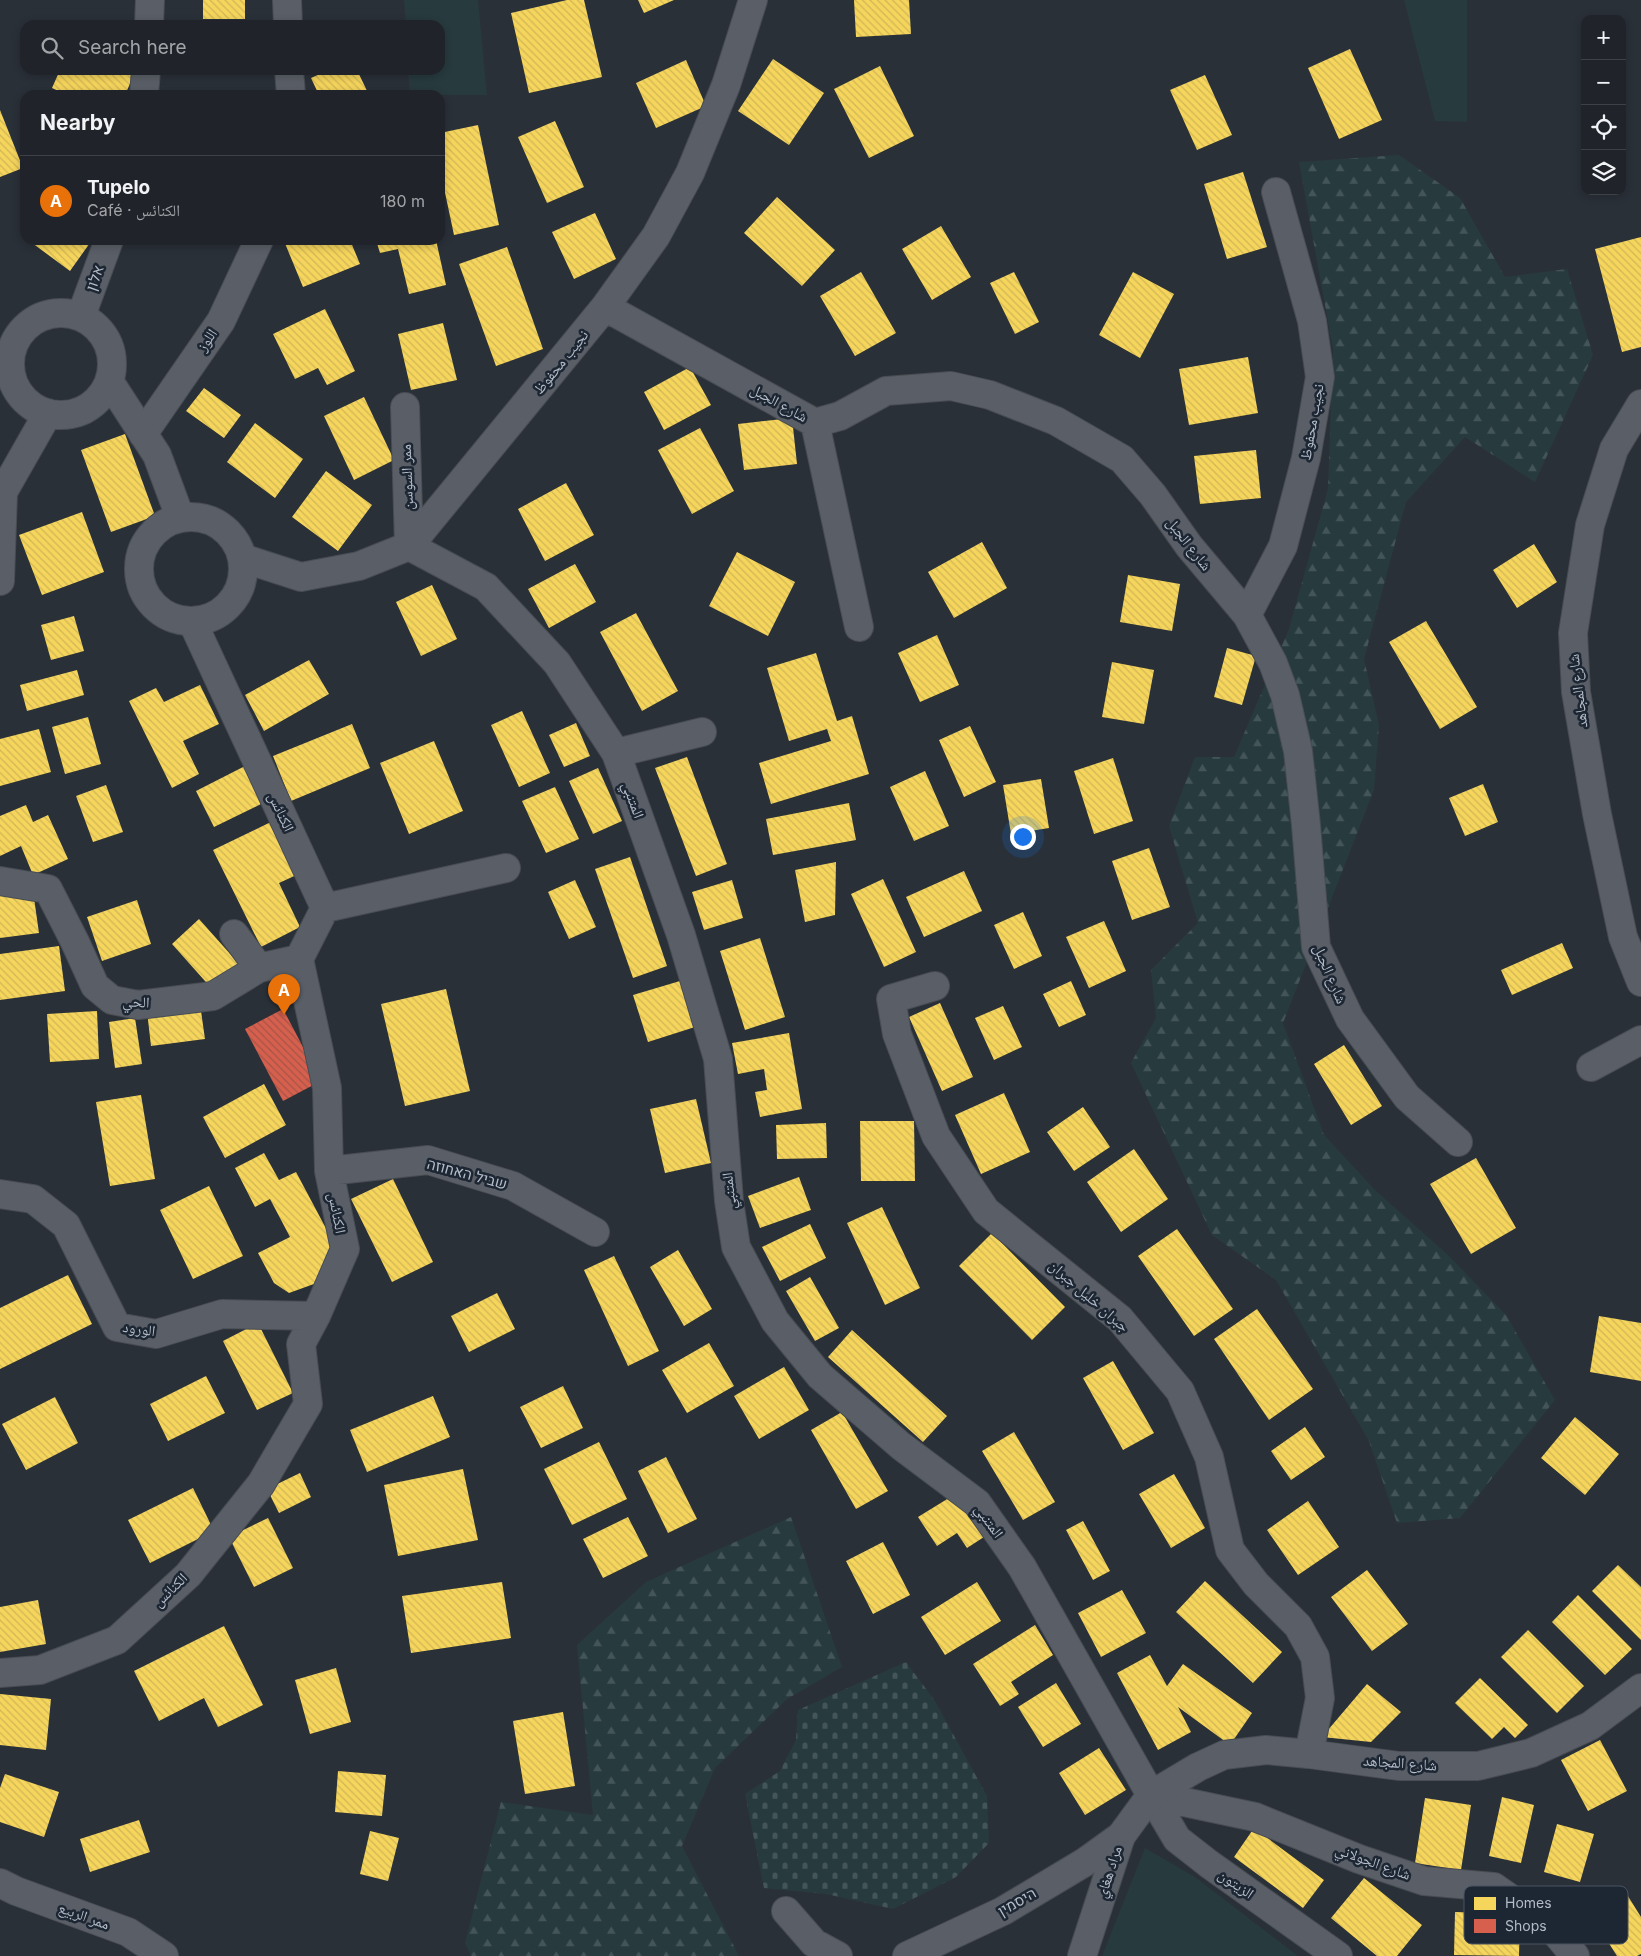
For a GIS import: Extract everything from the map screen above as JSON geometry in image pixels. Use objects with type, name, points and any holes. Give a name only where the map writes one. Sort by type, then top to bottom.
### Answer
[{"type":"street","points":[[149,20],[150,0]]},
{"type":"street","points":[[287,0],[288,20]]},
{"type":"street","name":"نجيب محفوظ","points":[[242,558],[301,577],[359,566],[409,546],[605,307],[656,236],[690,173],[726,85],[753,0]]},
{"type":"street","points":[[144,90],[146,75]]},
{"type":"street","points":[[289,75],[291,90]]},
{"type":"street","name":"نجيب محفوظ","points":[[1247,615],[1283,546],[1306,458],[1320,377],[1312,321],[1276,192]]},
{"type":"street","name":"אלון","points":[[81,316],[107,245]]},
{"type":"street","name":"اللوز","points":[[143,434],[221,321],[257,245]]},
{"type":"street","name":"شارع الجبل","points":[[605,307],[815,423],[840,416],[886,392],[951,386],[990,395],[1056,420],[1122,459],[1153,495],[1189,546],[1247,615],[1274,663],[1285,695],[1298,751],[1316,947],[1350,1019],[1408,1097],[1458,1142]]},
{"type":"street","points":[[64,312],[81,316],[94,324],[104,336],[110,351],[112,366],[109,381],[102,395],[91,405],[78,412],[63,415],[48,413],[32,406],[20,395],[12,380],[10,363],[12,347],[20,332],[32,321],[40,317],[64,312]]},
{"type":"street","points":[[109,381],[157,455],[180,517]]},
{"type":"street","name":"شارع المجاهد","points":[[1641,404],[1614,449],[1590,525],[1572,633],[1576,692],[1597,814],[1623,937],[1641,982]]},
{"type":"street","name":"ممر السوسن","points":[[405,408],[409,546]]},
{"type":"street","points":[[0,581],[2,492],[48,413]]},
{"type":"street","points":[[815,423],[859,627]]},
{"type":"street","points":[[180,517],[200,517],[219,525],[234,539],[242,558],[243,576],[237,593],[225,608],[210,618],[192,621],[176,619],[161,612],[149,599],[141,584],[139,567],[142,550],[150,535],[164,524],[180,517]]},
{"type":"street","name":"المتنبي","points":[[409,546],[486,587],[557,663],[616,753],[681,935],[718,1059],[729,1201],[736,1247],[775,1321],[820,1376],[901,1446],[977,1503],[1022,1567],[1151,1795]]},
{"type":"street","name":"الكنائس","points":[[192,621],[325,908]]},
{"type":"street","points":[[616,753],[702,732]]},
{"type":"street","points":[[299,959],[325,908],[506,868]]},
{"type":"street","name":"الحي","points":[[0,881],[48,889],[75,942],[94,986],[112,1000],[138,1005],[213,996],[259,968],[299,959]]},
{"type":"street","points":[[234,934],[259,968]]},
{"type":"street","name":"الكنائس","points":[[0,1673],[40,1670],[118,1640],[188,1575],[261,1484],[308,1404],[301,1344],[316,1316],[345,1249],[329,1171],[327,1088],[299,959]]},
{"type":"street","name":"جبران خليل جبران","points":[[935,986],[891,999],[897,1034],[936,1136],[986,1211],[1120,1319],[1180,1390],[1209,1457],[1230,1550],[1256,1584],[1298,1626],[1315,1656],[1320,1698],[1309,1754]]},
{"type":"street","points":[[1591,1067],[1641,1040]]},
{"type":"street","name":"שביל האחוזה","points":[[329,1171],[428,1160],[513,1186],[595,1232]]},
{"type":"street","name":"الورود","points":[[0,1194],[33,1199],[66,1226],[117,1327],[156,1334],[222,1314],[316,1316]]},
{"type":"street","name":"شارع المجاهد","points":[[1151,1795],[1198,1767],[1224,1755],[1266,1750],[1399,1766],[1478,1766],[1531,1753],[1590,1726],[1641,1688]]},
{"type":"street","name":"مراد هغاي","points":[[1082,1956],[1121,1836],[1151,1795]]},
{"type":"street","name":"الزيتون","points":[[1151,1795],[1176,1839],[1338,1956]]},
{"type":"street","name":"شارع الجولاني","points":[[1151,1795],[1255,1818],[1359,1859],[1424,1881],[1482,1886]]},
{"type":"street","name":"היסמין","points":[[907,1956],[1003,1911],[1085,1862],[1121,1836]]},
{"type":"street","name":"ممر الربيع","points":[[0,1883],[16,1891],[128,1932],[164,1956]]},
{"type":"street","points":[[786,1910],[814,1943],[838,1956]]},
{"type":"street","name":"شارع الجولاني","points":[[1565,1944],[1575,1956]]},
{"type":"green space","points":[[404,0],[478,0],[487,95],[445,95],[445,90],[410,90],[408,75],[445,75],[445,20],[406,20]]},
{"type":"green space","points":[[1404,0],[1467,0],[1467,122],[1435,121]]},
{"type":"green space","points":[[1399,155],[1460,198],[1505,277],[1567,269],[1593,355],[1535,482],[1465,437],[1406,502],[1364,659],[1379,725],[1374,790],[1283,1023],[1324,1135],[1376,1191],[1448,1255],[1506,1315],[1555,1400],[1460,1518],[1397,1523],[1369,1441],[1276,1280],[1212,1235],[1131,1063],[1156,1018],[1151,970],[1198,923],[1169,826],[1195,757],[1234,757],[1289,629],[1328,489],[1333,349],[1299,162]]},
{"type":"green space","points":[[791,1517],[842,1667],[787,1699],[715,1768],[682,1846],[739,1956],[471,1956],[465,1943],[501,1802],[593,1815],[577,1645],[646,1582]]},
{"type":"green space","points":[[906,1662],[935,1701],[987,1796],[989,1843],[956,1877],[893,1909],[826,1894],[764,1888],[745,1794],[780,1771],[796,1740],[798,1710]]},
{"type":"green space","points":[[1145,1848],[1195,1877],[1298,1956],[1102,1956]]},
{"type":"building: Homes","points":[[203,0],[245,0],[245,19],[203,19]]},
{"type":"building: Homes","points":[[567,0],[584,0],[602,77],[529,93],[511,13]]},
{"type":"building: Homes","points":[[638,0],[674,0],[644,13]]},
{"type":"building: Homes","points":[[854,0],[909,0],[911,34],[856,37]]},
{"type":"building: Homes","points":[[1350,49],[1382,120],[1339,139],[1308,68]]},
{"type":"building: Homes","points":[[773,59],[824,93],[789,145],[738,111]]},
{"type":"building: Homes","points":[[686,60],[706,106],[656,128],[636,83]]},
{"type":"building: Homes","points":[[880,66],[914,136],[869,158],[834,89]]},
{"type":"building: Homes","points":[[58,75],[134,75],[127,90],[56,90],[52,88]]},
{"type":"building: Homes","points":[[318,75],[359,75],[367,90],[317,90],[311,78]]},
{"type":"building: Homes","points":[[1205,75],[1232,135],[1197,150],[1170,90]]},
{"type":"building: Homes","points":[[0,110],[20,160],[20,169],[0,177]]},
{"type":"building: Homes","points":[[555,121],[584,187],[547,203],[518,137]]},
{"type":"building: Homes","points":[[478,125],[499,225],[454,235],[445,193],[445,132]]},
{"type":"building: Homes","points":[[1243,172],[1267,247],[1227,259],[1204,184]]},
{"type":"building: Homes","points":[[777,197],[835,250],[802,286],[744,233]]},
{"type":"building: Homes","points":[[595,213],[616,259],[574,279],[552,232]]},
{"type":"building: Homes","points":[[941,226],[971,277],[932,300],[902,249]]},
{"type":"building: Homes","points":[[1641,237],[1641,347],[1622,352],[1595,249]]},
{"type":"building: Homes","points":[[35,245],[88,245],[70,271]]},
{"type":"building: Homes","points":[[286,245],[352,245],[360,264],[303,287]]},
{"type":"building: Homes","points":[[378,245],[437,245],[446,285],[409,294],[398,249],[380,253]]},
{"type":"building: Homes","points":[[507,247],[543,349],[496,366],[459,264]]},
{"type":"building: Homes","points":[[861,272],[896,333],[855,356],[820,296]]},
{"type":"building: Homes","points":[[1014,272],[1039,322],[1015,334],[990,283]]},
{"type":"building: Homes","points":[[1133,272],[1174,294],[1140,358],[1099,335]]},
{"type":"building: Homes","points":[[325,309],[355,371],[327,385],[318,368],[295,379],[273,334]]},
{"type":"building: Homes","points":[[443,323],[457,380],[411,390],[398,334]]},
{"type":"building: Homes","points":[[1248,357],[1258,413],[1189,425],[1179,369]]},
{"type":"building: Homes","points":[[690,367],[711,405],[664,430],[644,392]]},
{"type":"building: Homes","points":[[204,388],[241,415],[224,438],[186,411]]},
{"type":"building: Homes","points":[[364,397],[394,460],[354,480],[324,416]]},
{"type":"building: Homes","points":[[792,418],[797,464],[744,470],[738,424]]},
{"type":"building: Homes","points":[[255,423],[303,459],[275,498],[227,462]]},
{"type":"building: Homes","points":[[700,428],[734,491],[692,514],[658,450]]},
{"type":"building: Homes","points":[[125,434],[155,516],[111,532],[81,450]]},
{"type":"building: Homes","points":[[1256,450],[1261,498],[1200,504],[1194,456]]},
{"type":"building: Homes","points":[[326,471],[372,505],[338,551],[292,517]]},
{"type":"building: Homes","points":[[566,483],[594,535],[545,561],[518,509]]},
{"type":"building: Homes","points":[[82,512],[104,572],[42,595],[19,535]]},
{"type":"building: Homes","points":[[982,542],[1007,588],[954,618],[928,572]]},
{"type":"building: Homes","points":[[1534,544],[1557,582],[1517,608],[1493,570]]},
{"type":"building: Homes","points":[[737,552],[795,582],[768,636],[709,606]]},
{"type":"building: Homes","points":[[575,564],[596,602],[549,628],[528,589]]},
{"type":"building: Homes","points":[[1128,575],[1180,584],[1172,631],[1120,622]]},
{"type":"building: Homes","points":[[432,585],[457,639],[421,656],[396,602]]},
{"type":"building: Homes","points":[[636,613],[678,691],[642,711],[600,632]]},
{"type":"building: Homes","points":[[74,616],[84,651],[51,660],[41,625]]},
{"type":"building: Homes","points":[[1426,621],[1477,707],[1440,729],[1389,642]]},
{"type":"building: Homes","points":[[937,635],[959,685],[920,702],[898,653]]},
{"type":"building: Homes","points":[[1227,648],[1256,656],[1242,705],[1214,697]]},
{"type":"building: Homes","points":[[816,653],[837,721],[852,716],[869,774],[771,804],[759,763],[831,741],[827,729],[789,741],[767,668]]},
{"type":"building: Homes","points":[[309,660],[329,694],[264,731],[245,695]]},
{"type":"building: Homes","points":[[1112,662],[1154,670],[1144,724],[1102,717]]},
{"type":"building: Homes","points":[[77,670],[84,695],[27,711],[20,685]]},
{"type":"building: Homes","points":[[200,685],[219,724],[183,741],[199,774],[172,788],[129,701],[156,688],[164,702]]},
{"type":"building: Homes","points":[[522,711],[550,773],[519,787],[491,725]]},
{"type":"building: Homes","points":[[88,717],[101,764],[65,774],[52,727]]},
{"type":"building: Homes","points":[[576,723],[590,756],[564,767],[549,735]]},
{"type":"building: Homes","points":[[352,724],[370,768],[291,801],[273,756]]},
{"type":"building: Homes","points":[[970,726],[996,782],[964,797],[939,740]]},
{"type":"building: Homes","points":[[39,729],[51,772],[0,786],[0,739]]},
{"type":"building: Homes","points":[[434,741],[463,811],[409,834],[380,763]]},
{"type":"building: Homes","points":[[687,757],[727,864],[696,876],[655,768]]},
{"type":"building: Homes","points":[[1113,758],[1133,821],[1094,834],[1074,771]]},
{"type":"building: Homes","points":[[247,765],[265,802],[214,827],[196,791]]},
{"type":"building: Homes","points":[[598,768],[622,821],[593,834],[569,781]]},
{"type":"building: Homes","points":[[925,771],[949,826],[914,841],[890,787]]},
{"type":"building: Homes","points":[[1041,779],[1049,828],[1011,834],[1003,785]]},
{"type":"building: Homes","points":[[1483,784],[1498,822],[1465,836],[1449,798]]},
{"type":"building: Homes","points":[[106,785],[123,832],[93,842],[76,796]]},
{"type":"building: Homes","points":[[555,787],[579,839],[546,853],[522,801]]},
{"type":"building: Homes","points":[[849,803],[856,840],[773,855],[766,819]]},
{"type":"building: Homes","points":[[26,805],[33,822],[48,815],[68,859],[33,875],[21,846],[0,856],[0,816]]},
{"type":"building: Homes","points":[[277,819],[303,872],[279,883],[300,927],[261,947],[213,850]]},
{"type":"building: Homes","points":[[1149,848],[1170,907],[1132,920],[1112,861]]},
{"type":"building: Homes","points":[[630,857],[667,966],[633,978],[595,869]]},
{"type":"building: Homes","points":[[836,862],[835,915],[805,922],[795,870]]},
{"type":"building: Homes","points":[[964,871],[982,911],[924,937],[906,897]]},
{"type":"building: Homes","points":[[883,879],[916,952],[884,967],[851,894]]},
{"type":"building: Homes","points":[[575,880],[596,927],[569,939],[548,892]]},
{"type":"building: Homes","points":[[732,880],[743,918],[704,930],[692,892]]},
{"type":"building: Homes","points":[[33,891],[39,933],[0,938],[0,896]]},
{"type":"building: Homes","points":[[137,900],[151,944],[102,961],[87,917]]},
{"type":"building: Homes","points":[[1023,912],[1042,956],[1014,969],[994,925]]},
{"type":"building: Homes","points":[[199,919],[240,965],[213,990],[172,944]]},
{"type":"building: Homes","points":[[1104,921],[1126,971],[1089,988],[1066,937]]},
{"type":"building: Homes","points":[[760,938],[785,1017],[745,1030],[720,951]]},
{"type":"building: Homes","points":[[1562,943],[1573,968],[1512,995],[1501,970]]},
{"type":"building: Homes","points":[[59,946],[65,991],[0,1000],[0,954]]},
{"type":"building: Homes","points":[[680,981],[695,1027],[648,1042],[633,995]]},
{"type":"building: Homes","points":[[1071,981],[1086,1015],[1059,1027],[1043,994]]},
{"type":"building: Homes","points":[[446,989],[470,1091],[405,1106],[381,1004]]},
{"type":"building: Homes","points":[[940,1003],[973,1077],[942,1091],[909,1017]]},
{"type":"building: Homes","points":[[200,1004],[205,1039],[151,1046],[147,1011]]},
{"type":"building: Homes","points":[[1003,1006],[1022,1047],[994,1060],[975,1018]]},
{"type":"building: Homes","points":[[97,1011],[99,1059],[50,1062],[47,1014]]},
{"type":"building: Homes","points":[[135,1018],[142,1064],[115,1068],[109,1022]]},
{"type":"building: Homes","points":[[789,1033],[802,1109],[760,1117],[755,1092],[767,1090],[764,1069],[738,1074],[732,1043]]},
{"type":"building: Homes","points":[[1344,1045],[1382,1106],[1351,1125],[1314,1064]]},
{"type":"building: Homes","points":[[264,1084],[286,1125],[225,1158],[203,1117]]},
{"type":"building: Homes","points":[[1004,1093],[1030,1152],[981,1174],[955,1115]]},
{"type":"building: Homes","points":[[141,1095],[155,1179],[110,1186],[96,1102]]},
{"type":"building: Homes","points":[[696,1099],[711,1163],[665,1173],[650,1109]]},
{"type":"building: Homes","points":[[1083,1107],[1110,1147],[1074,1171],[1047,1132]]},
{"type":"building: Homes","points":[[860,1121],[914,1121],[915,1181],[861,1181]]},
{"type":"building: Homes","points":[[826,1123],[827,1158],[777,1159],[776,1125]]},
{"type":"building: Homes","points":[[1134,1149],[1168,1199],[1121,1232],[1087,1182]]},
{"type":"building: Homes","points":[[264,1153],[279,1180],[296,1172],[338,1251],[325,1280],[289,1293],[274,1283],[258,1253],[290,1237],[270,1199],[255,1207],[235,1168]]},
{"type":"building: Homes","points":[[1476,1158],[1516,1228],[1471,1254],[1430,1184]]},
{"type":"building: Homes","points":[[799,1177],[811,1210],[760,1228],[748,1196]]},
{"type":"building: Homes","points":[[393,1179],[433,1262],[392,1282],[351,1199]]},
{"type":"building: Homes","points":[[209,1186],[243,1256],[193,1279],[160,1210]]},
{"type":"building: Homes","points":[[882,1207],[920,1288],[885,1305],[847,1223]]},
{"type":"building: Homes","points":[[810,1224],[826,1258],[780,1281],[762,1247]]},
{"type":"building: Homes","points":[[1177,1229],[1233,1309],[1194,1336],[1138,1256]]},
{"type":"building: Homes","points":[[992,1233],[1065,1307],[1032,1340],[959,1266]]},
{"type":"building: Homes","points":[[678,1250],[712,1309],[684,1326],[650,1267]]},
{"type":"building: Homes","points":[[614,1256],[659,1351],[628,1366],[584,1270]]},
{"type":"building: Homes","points":[[68,1275],[92,1324],[0,1369],[0,1308]]},
{"type":"building: Homes","points":[[810,1277],[839,1328],[815,1341],[786,1291]]},
{"type":"building: Homes","points":[[497,1293],[515,1329],[469,1352],[451,1316]]},
{"type":"building: Homes","points":[[1257,1309],[1313,1389],[1269,1420],[1214,1339]]},
{"type":"building: Homes","points":[[1599,1316],[1641,1323],[1641,1381],[1590,1372]]},
{"type":"building: Homes","points":[[258,1323],[293,1393],[257,1410],[223,1341]]},
{"type":"building: Homes","points":[[852,1330],[947,1416],[923,1442],[828,1357]]},
{"type":"building: Homes","points":[[709,1343],[734,1386],[687,1413],[662,1370]]},
{"type":"building: Homes","points":[[1113,1361],[1154,1433],[1123,1450],[1083,1378]]},
{"type":"building: Homes","points":[[784,1367],[809,1410],[759,1439],[734,1396]]},
{"type":"building: Homes","points":[[206,1376],[225,1413],[168,1441],[150,1404]]},
{"type":"building: Homes","points":[[563,1386],[583,1428],[541,1448],[520,1407]]},
{"type":"building: Homes","points":[[433,1396],[450,1437],[367,1472],[350,1430]]},
{"type":"building: Homes","points":[[55,1397],[78,1443],[26,1470],[2,1424]]},
{"type":"building: Homes","points":[[842,1412],[888,1491],[856,1509],[811,1430]]},
{"type":"building: Homes","points":[[1575,1417],[1619,1454],[1585,1495],[1541,1458]]},
{"type":"building: Homes","points":[[1305,1427],[1325,1457],[1291,1480],[1271,1451]]},
{"type":"building: Homes","points":[[1014,1432],[1055,1502],[1023,1520],[982,1451]]},
{"type":"building: Homes","points":[[599,1442],[627,1499],[572,1525],[544,1469]]},
{"type":"building: Homes","points":[[666,1457],[697,1519],[668,1533],[638,1471]]},
{"type":"building: Homes","points":[[463,1469],[478,1540],[398,1556],[384,1485]]},
{"type":"building: Homes","points":[[300,1473],[311,1497],[279,1513],[267,1489]]},
{"type":"building: Homes","points":[[1174,1474],[1205,1528],[1171,1548],[1139,1494]]},
{"type":"building: Homes","points":[[193,1488],[214,1531],[150,1563],[128,1520]]},
{"type":"building: Homes","points":[[957,1493],[984,1537],[967,1548],[957,1533],[937,1546],[918,1517]]},
{"type":"building: Homes","points":[[1308,1501],[1339,1547],[1298,1575],[1267,1530]]},
{"type":"building: Homes","points":[[628,1517],[648,1556],[603,1578],[583,1539]]},
{"type":"building: Homes","points":[[268,1518],[293,1568],[254,1587],[229,1537]]},
{"type":"building: Homes","points":[[1083,1521],[1110,1571],[1093,1580],[1066,1530]]},
{"type":"building: Homes","points":[[883,1542],[910,1595],[873,1614],[846,1561]]},
{"type":"building: Homes","points":[[1618,1565],[1641,1587],[1641,1640],[1592,1591]]},
{"type":"building: Homes","points":[[1367,1570],[1408,1624],[1372,1651],[1331,1597]]},
{"type":"building: Homes","points":[[1205,1581],[1282,1652],[1253,1683],[1176,1612]]},
{"type":"building: Homes","points":[[502,1582],[511,1638],[411,1653],[402,1596]]},
{"type":"building: Homes","points":[[977,1582],[1001,1621],[945,1655],[921,1617]]},
{"type":"building: Homes","points":[[1122,1590],[1146,1633],[1101,1657],[1078,1613]]},
{"type":"building: Homes","points":[[1578,1595],[1632,1649],[1605,1675],[1552,1622]]},
{"type":"building: Homes","points":[[38,1600],[46,1644],[0,1652],[0,1607]]},
{"type":"building: Homes","points":[[1035,1625],[1053,1655],[1011,1682],[1019,1694],[1000,1706],[973,1664]]},
{"type":"building: Homes","points":[[224,1626],[263,1705],[218,1727],[204,1698],[159,1721],[134,1671]]},
{"type":"building: Homes","points":[[1528,1630],[1584,1686],[1557,1713],[1501,1657]]},
{"type":"building: Homes","points":[[1150,1655],[1167,1686],[1183,1664],[1252,1713],[1230,1745],[1178,1707],[1191,1732],[1158,1750],[1117,1673]]},
{"type":"building: Homes","points":[[336,1668],[351,1722],[310,1734],[295,1680]]},
{"type":"building: Homes","points":[[1480,1678],[1528,1725],[1515,1738],[1504,1727],[1492,1739],[1455,1703]]},
{"type":"building: Homes","points":[[1056,1683],[1081,1724],[1043,1747],[1018,1707]]},
{"type":"building: Homes","points":[[1367,1684],[1401,1712],[1371,1742],[1322,1737]]},
{"type":"building: Homes","points":[[0,1694],[51,1699],[46,1750],[0,1745]]},
{"type":"building: Homes","points":[[563,1712],[575,1786],[525,1794],[513,1721]]},
{"type":"building: Homes","points":[[1600,1740],[1627,1791],[1588,1811],[1561,1760]]},
{"type":"building: Homes","points":[[1099,1748],[1126,1790],[1085,1815],[1059,1773]]},
{"type":"building: Homes","points":[[338,1771],[386,1775],[382,1816],[335,1812]]},
{"type":"building: Homes","points":[[5,1774],[59,1792],[44,1837],[0,1822],[0,1788]]},
{"type":"building: Homes","points":[[1502,1797],[1534,1805],[1521,1863],[1489,1856]]},
{"type":"building: Homes","points":[[1425,1798],[1471,1805],[1461,1870],[1415,1863]]},
{"type":"building: Homes","points":[[139,1820],[150,1852],[90,1872],[80,1839]]},
{"type":"building: Homes","points":[[1557,1824],[1594,1834],[1580,1882],[1544,1872]]},
{"type":"building: Homes","points":[[1254,1828],[1324,1880],[1303,1908],[1234,1857]]},
{"type":"building: Homes","points":[[370,1831],[399,1838],[388,1881],[360,1874]]},
{"type":"building: Homes","points":[[1364,1878],[1422,1925],[1397,1956],[1377,1956],[1331,1918]]},
{"type":"building: Homes","points":[[1628,1896],[1641,1917],[1641,1954],[1637,1956],[1617,1956],[1609,1944],[1628,1944]]},
{"type":"building: Homes","points":[[1455,1912],[1464,1912],[1464,1944],[1519,1944],[1519,1956],[1454,1955]]},
{"type":"building: Shops","points":[[283,1009],[321,1081],[283,1101],[245,1029]]},
{"type":"place","name":"Tupelo","points":[[284,1015]]}]
